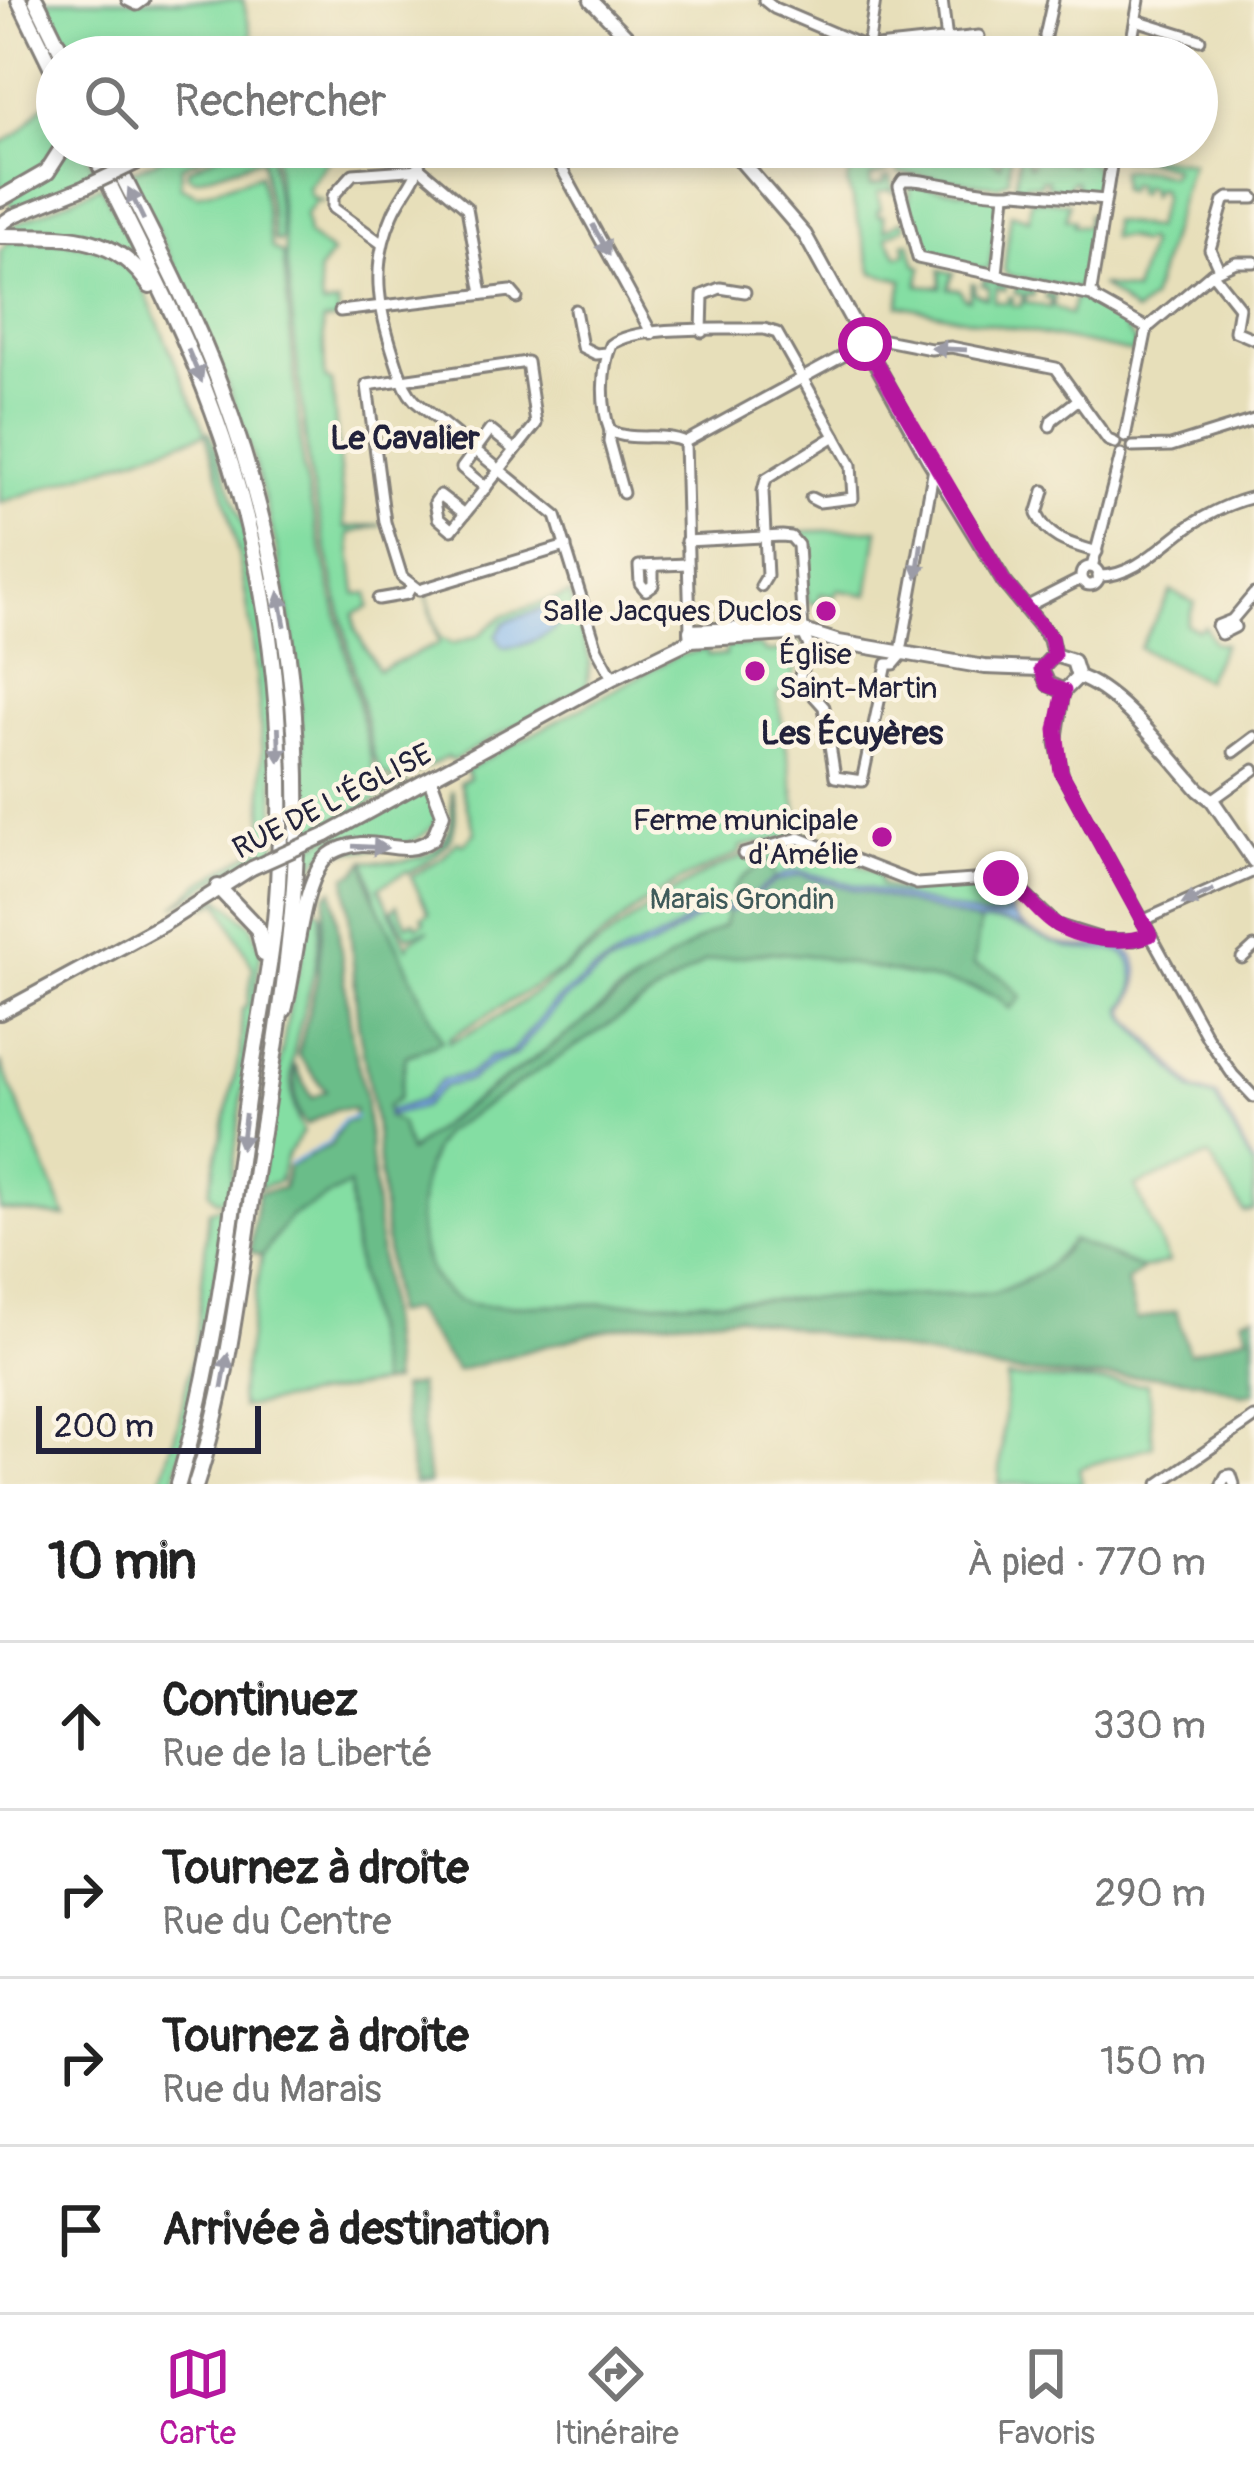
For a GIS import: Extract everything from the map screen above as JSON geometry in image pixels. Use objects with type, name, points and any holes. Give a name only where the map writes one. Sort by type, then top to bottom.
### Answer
[{"type":"main road","points":[[19,0],[36,36]]},
{"type":"main road","points":[[36,0],[54,36]]},
{"type":"main road","points":[[0,199],[50,168]]},
{"type":"main road","points":[[101,168],[178,326],[212,407],[241,500],[275,670],[280,749],[278,882],[203,1399],[178,1484]]},
{"type":"main road","points":[[118,168],[219,383],[273,559],[292,691],[297,822],[275,1046],[226,1376],[196,1484]]},
{"type":"main road","points":[[0,236],[72,236],[111,247],[137,268],[178,326]]},
{"type":"main road","points":[[218,887],[261,935],[258,1015]]},
{"type":"street","points":[[128,0],[134,4],[145,0]]},
{"type":"street","points":[[591,0],[626,36]]},
{"type":"street","points":[[764,0],[840,36]]},
{"type":"street","points":[[870,36],[875,0]]},
{"type":"street","points":[[941,0],[946,36]]},
{"type":"street","points":[[1045,36],[1053,0]]},
{"type":"street","points":[[1133,36],[1139,0]]},
{"type":"street","points":[[1136,20],[1187,36]]},
{"type":"street","points":[[0,225],[4,214],[85,188],[126,168]]},
{"type":"street","points":[[561,168],[652,334]]},
{"type":"street","points":[[748,168],[799,225],[934,468],[1004,582],[1051,638],[1054,655]]},
{"type":"street","points":[[1092,296],[1111,168]]},
{"type":"street","points":[[382,243],[333,208],[334,196],[352,174],[421,169],[466,208],[482,294]]},
{"type":"street","points":[[421,169],[397,205],[382,243],[380,307],[402,383],[416,401],[556,516],[598,649],[613,678]]},
{"type":"street","points":[[1106,200],[1005,194],[907,179],[899,186],[919,258],[1092,296],[1147,328]]},
{"type":"street","points":[[998,274],[1005,194]]},
{"type":"street","points":[[1254,198],[1223,201],[1210,249],[1216,271],[1239,307],[1235,331],[1254,339]]},
{"type":"street","points":[[1095,572],[1147,328],[1216,271],[1235,262],[1254,262]]},
{"type":"street","points":[[702,332],[703,295],[720,288],[745,292]]},
{"type":"street","points":[[340,311],[511,291],[517,298]]},
{"type":"street","points":[[575,310],[582,347],[596,355],[607,353]]},
{"type":"street","points":[[623,493],[606,420],[607,353],[617,340],[764,329],[777,333],[851,465],[853,499],[819,502],[811,498]]},
{"type":"street","points":[[610,431],[623,437],[670,436],[686,442],[804,378],[862,340],[931,349],[951,346],[1056,368],[1108,440],[1171,446],[1254,420]]},
{"type":"street","points":[[465,514],[536,424],[527,362],[367,385],[385,522],[402,577],[411,587],[424,590],[566,546]]},
{"type":"street","points":[[1050,426],[1079,399]]},
{"type":"street","points":[[486,488],[462,468],[490,430],[515,451]]},
{"type":"street","points":[[761,586],[767,576],[766,479],[835,436]]},
{"type":"street","points":[[686,442],[690,635]]},
{"type":"street","points":[[686,542],[791,537],[798,544],[803,632],[809,646],[799,679],[824,707],[835,777],[862,782],[887,664],[894,664],[900,652],[915,590],[934,468]]},
{"type":"street","points":[[1044,491],[1037,514],[1047,531],[1066,543],[1097,552]]},
{"type":"street","points":[[1024,608],[1082,579],[1084,569],[1111,576],[1148,558],[1195,522],[1254,497]]},
{"type":"street","points":[[652,566],[687,564]]},
{"type":"street","points":[[378,599],[401,596],[411,587]]},
{"type":"street","points":[[1232,620],[1254,594]]},
{"type":"street","name":"RUE DE L'ÉGLISE","points":[[0,1013],[164,924],[252,868],[326,835],[690,635],[803,632],[985,667],[1041,669]]},
{"type":"street","points":[[1054,655],[1041,669],[1048,685],[1064,691]]},
{"type":"street","points":[[1054,655],[1073,661],[1078,677]]},
{"type":"street","points":[[1078,677],[1064,691],[1056,730],[1061,772],[1207,1037],[1254,1097]]},
{"type":"street","points":[[1078,677],[1113,698],[1212,800],[1254,861]]},
{"type":"street","points":[[1234,752],[1254,737]]},
{"type":"street","points":[[1212,800],[1254,770]]},
{"type":"street","points":[[275,1046],[320,866],[327,856],[347,846],[370,844],[404,850],[433,838],[443,814],[430,779]]},
{"type":"street","points":[[743,854],[799,838],[916,884],[1001,878],[1057,925],[1102,939],[1134,940],[1150,935]]},
{"type":"street","points":[[1142,920],[1254,871]]},
{"type":"street","points":[[1242,958],[1254,947]]},
{"type":"street","points":[[1159,1484],[1254,1418]]},
{"type":"street","points":[[1222,1484],[1231,1475],[1234,1484]]},
{"type":"green space","points":[[45,0],[243,0],[252,36],[63,36]]},
{"type":"green space","points":[[36,113],[36,168],[40,168],[4,193],[0,189],[0,143],[19,133]]},
{"type":"green space","points":[[44,168],[94,168],[97,175],[28,206],[11,208],[9,201]]},
{"type":"green space","points":[[140,168],[181,168],[180,186],[198,195],[260,174],[272,248],[283,254],[303,470],[374,771],[385,783],[407,784],[304,838],[296,666],[264,498],[218,361],[128,173]]},
{"type":"green space","points":[[231,168],[196,179],[188,176],[188,170]]},
{"type":"green space","points":[[264,168],[272,168],[282,237],[275,240]]},
{"type":"green space","points":[[276,168],[323,168],[308,187],[310,196],[325,202],[317,200],[305,215],[308,235],[332,254],[318,272],[322,306],[338,304],[339,319],[323,321],[325,378],[332,382],[345,528],[382,524],[349,534],[356,594],[368,593],[369,607],[354,614],[355,629],[378,670],[439,644],[426,593],[439,637],[452,644],[478,636],[504,615],[570,594],[590,661],[587,686],[452,761],[447,757],[401,781],[382,774],[374,757],[309,473]]},
{"type":"green space","points":[[852,168],[888,168],[870,177],[871,186],[890,177],[895,193],[877,193],[881,209],[877,211],[883,215],[885,230],[903,220],[905,227],[886,237],[898,256],[906,254],[904,243],[909,242],[916,265],[922,267],[918,285],[941,287],[940,270],[953,273],[948,288],[960,290],[964,298],[969,299],[972,283],[974,293],[987,298],[989,287],[982,285],[984,280],[1006,284],[1005,290],[996,288],[994,301],[1007,303],[1009,297],[1012,305],[1021,306],[1023,295],[1015,293],[1016,286],[1034,290],[1025,302],[1050,308],[1046,293],[1055,295],[1053,306],[1070,315],[1075,297],[1080,298],[1120,322],[1136,343],[1133,353],[899,305],[903,280],[873,273],[847,182]]},
{"type":"green space","points":[[897,168],[1009,168],[1009,179],[998,186],[899,173]]},
{"type":"green space","points":[[1018,168],[1103,168],[1099,191],[1090,195],[1076,194],[1077,182],[1072,181],[1063,193],[1041,179],[1040,185],[1015,188]]},
{"type":"green space","points":[[1173,168],[1189,168],[1151,300],[1135,313],[1100,285],[1134,292],[1149,244],[1111,238],[1111,221],[1154,228],[1163,198],[1161,189],[1151,196],[1149,187],[1142,186],[1140,194],[1135,193],[1136,185],[1121,190],[1120,170],[1170,176]]},
{"type":"green space","points":[[911,185],[1002,197],[996,222],[998,245],[993,244],[990,264],[995,266],[982,270],[924,257],[908,206]]},
{"type":"green space","points":[[101,186],[139,256],[133,258],[75,234],[12,233],[14,225]]},
{"type":"green space","points":[[1031,199],[1069,203],[1066,219],[1074,220],[1074,226],[1087,226],[1091,215],[1089,265],[1076,289],[1007,275],[1004,270],[1011,213],[1029,219]]},
{"type":"green space","points":[[63,240],[108,251],[139,279],[206,432],[210,432],[243,525],[270,668],[276,850],[175,906],[201,883],[263,846],[258,688],[244,586],[206,433],[0,503],[0,251],[10,241]]},
{"type":"green space","points":[[878,529],[868,595],[837,590],[836,596],[820,594],[818,603],[811,604],[805,546],[792,532]]},
{"type":"green space","points":[[1171,591],[1195,603],[1186,624],[1198,630],[1205,626],[1213,642],[1224,644],[1205,680],[1139,648]]},
{"type":"green space","name":"Marais Grondin","points":[[787,643],[800,644],[792,682],[777,694],[801,831],[829,842],[800,835],[740,847],[741,852],[679,881],[640,906],[562,970],[449,1042],[528,997],[675,891],[715,869],[788,842],[823,849],[879,873],[881,885],[902,892],[903,883],[926,889],[993,882],[993,889],[1002,889],[1006,915],[980,917],[980,921],[1016,926],[1073,948],[1110,949],[1130,957],[1134,984],[1123,1008],[1127,1019],[1193,1091],[1215,1097],[1254,1167],[1254,1210],[1244,1212],[1209,1156],[1135,1186],[1169,1262],[1143,1269],[1072,1240],[1042,1272],[993,1294],[510,1306],[454,1298],[438,1284],[428,1265],[419,1219],[426,1171],[443,1133],[706,961],[771,952],[806,955],[954,982],[997,997],[1000,976],[980,969],[707,940],[618,993],[409,1153],[388,1117],[387,1106],[399,1097],[406,1056],[419,1052],[365,861],[414,859],[436,848],[450,828],[452,790],[455,820],[442,849],[379,887],[407,947],[429,930],[407,936],[392,910],[397,905],[407,924],[425,922],[422,917],[429,913],[411,877],[443,857],[457,841],[463,844],[475,833],[460,783],[469,778],[466,770],[677,656],[706,649],[708,655],[725,656],[727,646],[786,651]]},
{"type":"green space","points":[[428,790],[438,817],[418,838],[388,847],[324,853],[315,864],[301,903],[293,960],[302,851]]},
{"type":"green space","name":"Marais Grondin","points":[[771,860],[776,881],[800,875],[980,922],[974,965],[1000,975],[1022,997],[1010,1009],[976,988],[806,955],[771,952],[706,961],[443,1133],[426,1171],[419,1219],[421,1243],[438,1284],[460,1301],[496,1306],[993,1294],[1037,1274],[1072,1240],[1143,1269],[1127,1282],[1137,1320],[1176,1311],[1189,1353],[1248,1335],[1242,1318],[1254,1314],[1254,1393],[1242,1395],[1201,1381],[1156,1376],[1085,1378],[999,1371],[738,1316],[606,1329],[456,1371],[412,1310],[393,1314],[375,1120],[358,1023],[346,876],[365,861],[371,890],[442,1041],[406,1056],[399,1098],[387,1106],[388,1117],[401,1123],[409,1152],[650,972],[724,925],[736,885]]},
{"type":"green space","points":[[333,890],[352,1038],[365,1095],[393,1382],[380,1384],[355,1252],[349,1185],[290,1217],[262,1256],[250,1252],[258,1193],[283,1188],[288,1167],[331,1145],[344,1122],[354,1120],[354,1109],[336,1109],[306,1125],[295,1097],[295,1065],[312,1098],[326,1091],[298,1055],[317,979],[326,895]]},
{"type":"green space","points":[[218,896],[252,926],[261,951],[229,1198],[217,1200],[209,1192],[240,1053],[242,1010],[253,968],[219,901],[206,907]]},
{"type":"green space","points":[[314,905],[321,914],[317,958],[291,1072],[295,1112],[303,1132],[287,1155],[279,1181],[258,1188],[290,1004]]},
{"type":"green space","points":[[0,1061],[66,1217],[0,1210]]},
{"type":"green space","points":[[349,1184],[355,1252],[380,1384],[242,1407],[239,1396],[262,1256],[290,1217]]},
{"type":"green space","points":[[227,1203],[204,1365],[173,1484],[160,1484],[197,1334],[209,1211]]},
{"type":"green space","points":[[1007,1378],[1148,1384],[1153,1446],[1079,1468],[1082,1484],[999,1484]]},
{"type":"green space","points":[[418,1385],[429,1484],[413,1484],[400,1388]]},
{"type":"water","points":[[556,604],[565,617],[554,629],[528,643],[502,647],[496,635],[505,622]]},
{"type":"water","points":[[799,871],[984,917],[1006,915],[1002,885],[1009,889],[1011,913],[1034,933],[800,875],[775,882],[733,911],[709,910],[662,942],[606,967],[561,1002],[516,1054],[470,1080],[444,1086],[423,1107],[388,1116],[388,1111],[423,1100],[442,1080],[470,1074],[490,1057],[511,1053],[555,1001],[628,951],[666,935],[706,907],[736,905],[781,876]]},
{"type":"water","points":[[1051,940],[1080,947],[1116,945],[1133,956],[1138,980],[1125,1010],[1128,1017],[1195,1090],[1217,1096],[1254,1166],[1215,1097],[1193,1091],[1127,1019],[1123,1010],[1134,981],[1126,956],[1068,947]]},
{"type":"waterway","points":[[290,1164],[328,1143],[343,1120],[356,1117]]},
{"type":"place","name":"Salle Jacques Duclos","points":[[826,611]]},
{"type":"place","name":"Église Saint-Martin","points":[[755,671]]},
{"type":"place","name":"Ferme municipale d'Amélie","points":[[882,837]]},
{"type":"district","name":"Le Cavalier","points":[[405,437]]},
{"type":"district","name":"Les Écuyères","points":[[852,732]]},
{"type":"route","points":[[865,344],[1004,582],[1051,638],[1054,655],[1041,669],[1048,685],[1064,691],[1056,730],[1061,772],[1150,935],[1120,941],[1057,925],[1001,878]]}]
